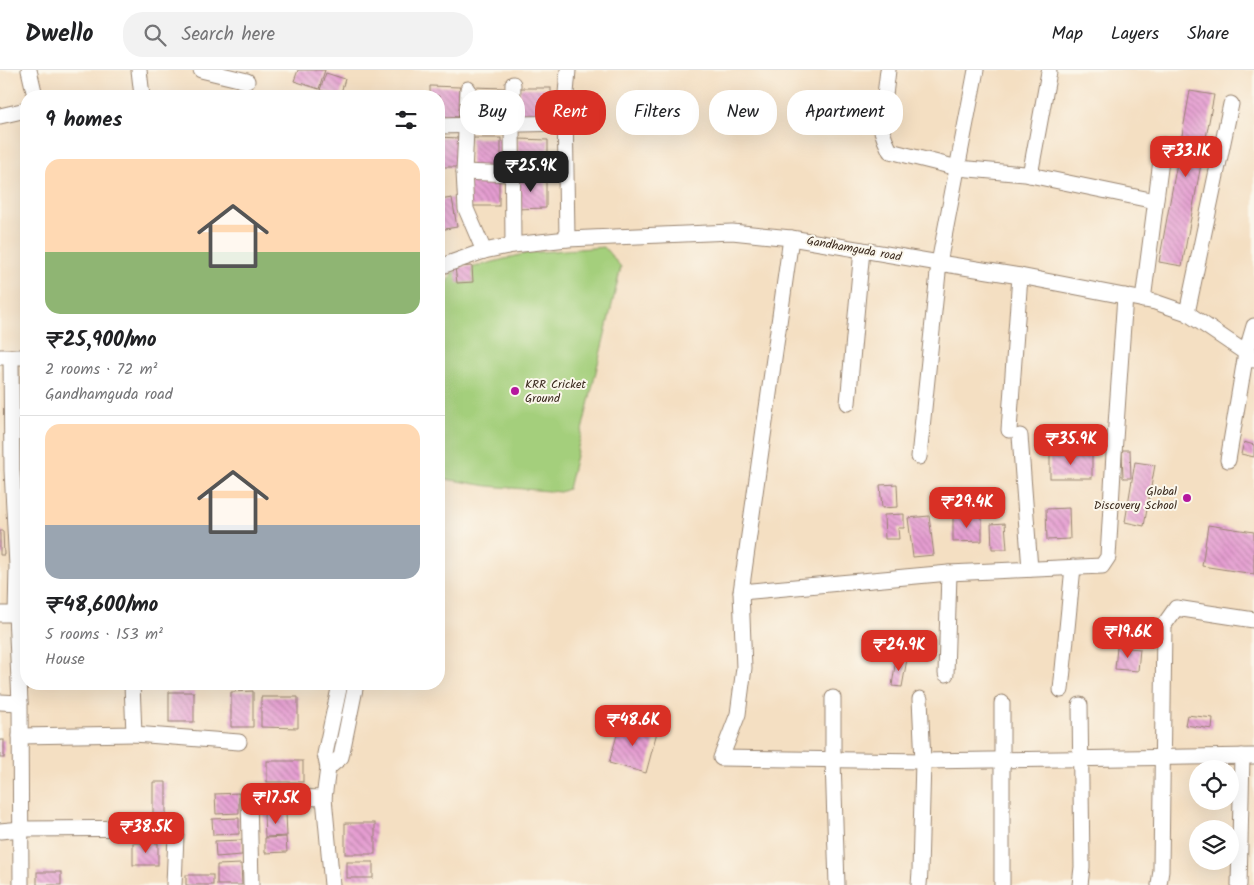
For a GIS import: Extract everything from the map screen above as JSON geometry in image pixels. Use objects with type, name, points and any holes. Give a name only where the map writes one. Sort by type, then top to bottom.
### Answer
[{"type":"street","points":[[28,70],[33,90]]},
{"type":"street","points":[[139,70],[141,90]]},
{"type":"street","points":[[201,70],[247,81]]},
{"type":"street","points":[[566,90],[568,70]]},
{"type":"street","points":[[888,70],[881,128],[890,151],[958,168],[1030,175],[1155,201]]},
{"type":"street","points":[[919,457],[939,263],[976,70]]},
{"type":"street","points":[[1030,175],[1049,72]]},
{"type":"street","points":[[513,84],[513,90]]},
{"type":"street","points":[[1187,313],[1232,104]]},
{"type":"street","points":[[0,116],[20,111]]},
{"type":"street","points":[[445,126],[460,126]]},
{"type":"street","points":[[466,135],[464,172],[466,209],[484,251]]},
{"type":"street","points":[[512,135],[514,245]]},
{"type":"street","points":[[566,135],[567,239]]},
{"type":"street","points":[[1143,300],[1163,145]]},
{"type":"street","points":[[464,172],[512,174],[566,172]]},
{"type":"street","name":"Gandhamguda road","points":[[445,267],[484,251],[514,245],[567,239],[732,232],[791,238],[1020,276],[1155,302],[1187,313],[1250,357]]},
{"type":"street","points":[[791,238],[741,592],[744,668],[738,714],[721,758],[923,762],[1248,756],[1239,885]]},
{"type":"street","points":[[848,403],[862,250]]},
{"type":"street","points":[[1020,276],[1015,433],[1030,569]]},
{"type":"street","points":[[741,592],[949,573],[1102,566],[1108,557],[1125,296]]},
{"type":"street","points":[[1228,460],[1250,357],[1254,326]]},
{"type":"street","points":[[20,357],[5,357],[19,470],[20,502]]},
{"type":"street","points":[[1061,690],[1073,567]]},
{"type":"street","points":[[946,674],[949,573]]},
{"type":"street","points":[[20,582],[16,614],[20,703],[22,885]]},
{"type":"street","points":[[1159,885],[1161,870],[1164,625],[1176,608],[1254,620]]},
{"type":"street","points":[[0,614],[16,614]]},
{"type":"street","points":[[132,690],[134,734]]},
{"type":"street","points":[[332,885],[324,798],[328,768],[325,754],[339,690]]},
{"type":"street","points":[[328,768],[341,757],[355,690]]},
{"type":"street","points":[[833,698],[832,760],[836,885]]},
{"type":"street","points":[[919,885],[923,762],[920,699]]},
{"type":"street","points":[[0,702],[20,703]]},
{"type":"street","points":[[1002,703],[1002,885]]},
{"type":"street","points":[[1080,704],[1082,867],[1080,885]]},
{"type":"street","points":[[20,736],[134,734],[240,742]]},
{"type":"street","points":[[251,885],[249,796],[324,798]]},
{"type":"street","points":[[0,831],[22,829],[175,829],[174,885]]},
{"type":"green space","name":"KRR Cricket Ground","points":[[604,247],[621,267],[568,489],[560,492],[488,486],[445,479],[445,290],[452,273],[527,253]]},
{"type":"building","points":[[298,70],[325,70],[319,89],[294,81]]},
{"type":"building","points":[[326,73],[345,79],[342,90],[320,90]]},
{"type":"building","points":[[430,86],[460,87],[459,117],[445,116],[445,90],[430,90]]},
{"type":"building","points":[[473,87],[504,88],[504,90],[473,90]]},
{"type":"building","points":[[520,88],[551,88],[551,90],[535,90],[535,118],[525,118],[525,90],[520,90]]},
{"type":"building","points":[[1190,91],[1214,95],[1182,266],[1159,262]]},
{"type":"building","points":[[445,137],[458,138],[458,167],[445,167]]},
{"type":"building","points":[[471,138],[501,138],[501,168],[471,168]]},
{"type":"building","points":[[518,139],[548,140],[548,169],[518,169]]},
{"type":"building","points":[[469,176],[499,176],[499,206],[469,206]]},
{"type":"building","points":[[546,178],[546,208],[516,209],[515,179]]},
{"type":"building","points":[[452,198],[457,227],[445,229],[445,199]]},
{"type":"building","points":[[472,266],[473,282],[457,283],[455,267]]},
{"type":"building","points":[[1244,442],[1254,445],[1254,457],[1241,454]]},
{"type":"building","points":[[1122,450],[1130,450],[1131,478],[1123,478]]},
{"type":"building","points":[[1050,455],[1092,455],[1092,478],[1050,478]]},
{"type":"building","points":[[1135,462],[1155,465],[1144,526],[1125,522]]},
{"type":"building","points":[[897,484],[898,507],[882,508],[880,485]]},
{"type":"building","points":[[1069,508],[1070,539],[1047,540],[1046,509]]},
{"type":"building","points":[[904,514],[904,528],[898,528],[899,539],[885,539],[884,515]]},
{"type":"building","points":[[929,516],[934,555],[913,557],[908,518]]},
{"type":"building","points":[[953,516],[982,516],[982,541],[953,542]]},
{"type":"building","points":[[1005,523],[1007,549],[992,549],[991,524]]},
{"type":"building","points":[[1208,525],[1254,532],[1254,574],[1202,566]]},
{"type":"building","points":[[0,531],[3,531],[4,555],[0,555]]},
{"type":"building","points":[[1117,647],[1140,649],[1138,671],[1115,669]]},
{"type":"building","points":[[896,658],[907,659],[902,687],[892,686]]},
{"type":"building","points":[[253,691],[253,727],[231,727],[231,692]]},
{"type":"building","points":[[169,692],[194,692],[194,722],[169,722]]},
{"type":"building","points":[[261,697],[298,697],[298,728],[261,727]]},
{"type":"building","points":[[1187,715],[1213,718],[1212,729],[1185,725]]},
{"type":"building","points":[[621,721],[657,732],[646,773],[609,763]]},
{"type":"building","points":[[0,740],[4,740],[4,758],[0,758]]},
{"type":"building","points":[[267,761],[303,761],[303,782],[267,782]]},
{"type":"building","points":[[153,782],[166,782],[166,814],[153,815]]},
{"type":"building","points":[[239,793],[239,813],[216,814],[215,794]]},
{"type":"building","points":[[286,813],[287,836],[265,837],[264,814]]},
{"type":"building","points":[[239,818],[239,834],[213,835],[212,819]]},
{"type":"building","points":[[345,823],[375,823],[375,854],[345,854]]},
{"type":"building","points":[[286,837],[287,852],[265,853],[265,838]]},
{"type":"building","points":[[242,840],[242,855],[216,857],[215,841]]},
{"type":"building","points":[[133,843],[158,843],[158,865],[133,865]]},
{"type":"building","points":[[347,862],[373,862],[373,878],[347,878]]},
{"type":"building","points":[[241,864],[242,885],[217,885],[217,865]]},
{"type":"building","points":[[37,872],[61,872],[61,885],[37,885]]},
{"type":"building","points":[[186,875],[213,875],[213,885],[186,885]]},
{"type":"place","name":"KRR Cricket Ground","points":[[515,391]]},
{"type":"place","name":"Global Discovery School","points":[[1187,498]]}]
